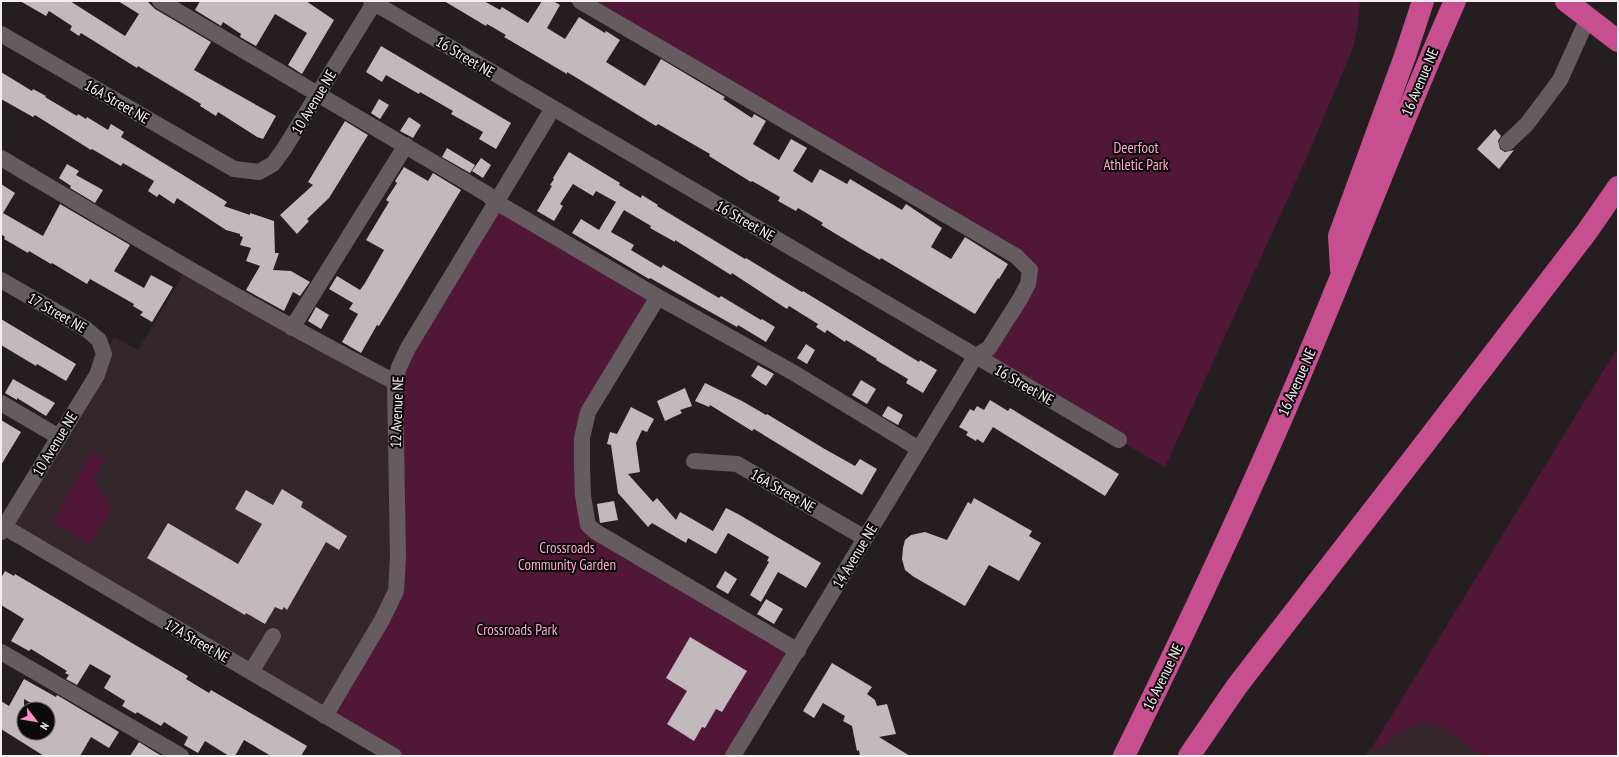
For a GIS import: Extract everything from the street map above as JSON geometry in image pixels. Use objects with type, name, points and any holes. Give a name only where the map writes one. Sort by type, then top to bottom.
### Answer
[{"type":"highway","points":[[1341,274],[1339,236],[1405,56],[1423,1]]},
{"type":"highway","name":"16 Avenue NE","points":[[1124,756],[1227,540],[1314,342],[1455,1]]},
{"type":"highway","points":[[1566,1],[1618,42]]},
{"type":"highway","points":[[1593,21],[1618,30]]},
{"type":"highway","points":[[1189,756],[1237,686],[1353,538],[1586,233],[1618,187]]},
{"type":"highway","points":[[1586,233],[1618,204]]},
{"type":"street","points":[[160,1],[406,145],[487,194],[496,202],[658,297],[794,373],[919,449]]},
{"type":"street","points":[[580,1],[1016,256],[1024,263],[1030,270],[1028,284],[989,348],[975,356]]},
{"type":"street","name":"10 Avenue NE","points":[[234,169],[259,172],[273,164],[319,94],[373,2]]},
{"type":"street","name":"16 Street NE","points":[[373,2],[1119,440]]},
{"type":"street","points":[[1507,143],[1527,124],[1560,80],[1593,21]]},
{"type":"street","name":"16A Street NE","points":[[1,34],[234,169]]},
{"type":"street","name":"12 Avenue NE","points":[[325,716],[382,620],[396,591],[398,557],[395,382],[399,367],[408,348],[553,108]]},
{"type":"street","points":[[292,328],[406,145]]},
{"type":"street","points":[[1,158],[292,328],[395,382]]},
{"type":"street","name":"17 Street NE","points":[[1,280],[90,332],[99,340],[104,354]]},
{"type":"street","points":[[658,297],[588,412],[582,438],[583,496],[588,525],[596,532],[798,651]]},
{"type":"street","name":"10 Avenue NE","points":[[2,528],[97,375],[104,354]]},
{"type":"street","name":"14 Avenue NE","points":[[733,756],[798,651],[975,356]]},
{"type":"street","points":[[1,403],[59,437]]},
{"type":"street","name":"16A Street NE","points":[[694,461],[737,464],[865,538]]},
{"type":"street","name":"17A Street NE","points":[[2,528],[394,756]]},
{"type":"street","points":[[251,672],[273,636]]},
{"type":"street","points":[[1,652],[181,756]]},
{"type":"shaded area","points":[[188,267],[395,382],[398,574],[325,716],[4,527],[114,337],[138,350]]},
{"type":"shaded area","points":[[1420,723],[1442,727],[1482,756],[1364,756],[1371,749],[1380,748],[1406,729]]},
{"type":"green space","name":"Deerfoot Athletic Park","points":[[580,1],[1360,1],[1358,23],[1353,48],[1306,159],[1165,467],[975,357],[1030,270]]},
{"type":"green space","name":"Crossroads Park","points":[[496,202],[658,297],[588,412],[588,525],[798,651],[733,756],[394,756],[325,716],[390,606],[395,382]]},
{"type":"green space","points":[[1618,347],[1618,756],[1482,756],[1442,727],[1420,723],[1406,729],[1380,748],[1371,749]]},
{"type":"green space","points":[[92,452],[105,459],[93,480],[113,509],[91,545],[52,522]]},
{"type":"building","points":[[20,1],[70,1],[125,36],[139,14],[118,1],[147,1],[155,9],[211,42],[194,70],[276,116],[263,139],[257,137],[218,112],[216,116],[200,106],[201,104],[138,66],[137,68],[81,33],[79,36],[70,30],[72,26],[49,11],[46,16]]},
{"type":"building","points":[[200,1],[306,1],[334,20],[302,74],[288,65],[307,33],[275,14],[256,46],[240,37],[241,34],[223,22],[221,26],[195,10]]},
{"type":"building","points":[[444,1],[484,1],[500,10],[502,7],[528,23],[542,1],[553,1],[560,5],[547,28],[565,39],[579,17],[605,33],[606,31],[620,40],[606,62],[645,86],[661,59],[725,97],[723,99],[752,118],[754,114],[766,121],[753,144],[779,160],[791,139],[807,148],[793,171],[812,183],[820,169],[847,184],[850,179],[902,210],[906,204],[942,228],[931,247],[951,259],[965,237],[1008,264],[975,314],[881,258],[880,260],[861,249],[821,225],[823,223],[798,208],[796,211],[778,201],[780,197],[752,181],[751,182],[709,156],[710,154],[658,124],[656,126],[567,72],[567,74],[504,37],[506,35],[487,24],[486,26]]},
{"type":"building","points":[[381,46],[511,123],[496,149],[479,139],[483,132],[451,114],[453,111],[386,75],[382,82],[366,72]]},
{"type":"building","points":[[1,72],[32,91],[33,89],[46,96],[45,97],[77,116],[78,114],[86,119],[87,117],[108,130],[111,124],[124,132],[121,137],[227,202],[224,206],[274,221],[275,253],[279,253],[273,270],[291,271],[310,282],[300,296],[293,292],[284,311],[246,290],[260,266],[246,261],[251,248],[240,245],[243,237],[240,236],[240,234],[226,230],[177,198],[174,204],[159,194],[157,197],[148,191],[154,181],[123,163],[121,166],[92,149],[91,150],[35,115],[33,117],[1,99]]},
{"type":"building","points":[[379,99],[389,105],[380,119],[371,113]]},
{"type":"building","points":[[409,117],[421,125],[413,138],[400,131]]},
{"type":"building","points":[[345,121],[368,135],[329,198],[307,219],[309,221],[297,234],[280,215],[313,185],[308,182]]},
{"type":"building","points":[[1495,129],[1501,136],[1498,141],[1500,149],[1505,152],[1514,150],[1499,169],[1477,149]]},
{"type":"building","points":[[447,148],[475,165],[470,173],[442,157]]},
{"type":"building","points":[[569,152],[620,183],[619,185],[641,198],[642,195],[658,205],[657,206],[745,259],[746,258],[802,292],[803,291],[919,362],[920,360],[937,370],[923,393],[906,383],[908,379],[846,340],[845,342],[827,330],[825,333],[816,327],[818,324],[789,306],[787,309],[732,273],[731,275],[675,240],[675,242],[650,228],[651,226],[624,210],[611,232],[634,245],[631,250],[661,268],[663,265],[719,298],[721,296],[775,327],[766,342],[738,325],[737,327],[650,278],[649,279],[572,233],[581,219],[599,230],[616,202],[596,191],[593,196],[573,184],[560,204],[563,206],[554,221],[537,211],[552,186],[550,185],[554,179],[553,178]]},
{"type":"building","points":[[481,158],[491,165],[483,178],[472,171]]},
{"type":"building","points":[[67,164],[79,171],[76,175],[103,190],[95,203],[70,188],[71,186],[59,178]]},
{"type":"building","points":[[404,167],[428,181],[433,173],[461,190],[379,326],[377,325],[361,353],[342,342],[358,314],[349,309],[353,303],[329,289],[337,276],[360,290],[365,283],[384,250],[366,240],[389,202],[386,200],[397,183],[395,181]]},
{"type":"building","points":[[1,184],[15,193],[3,213],[43,236],[60,204],[130,245],[114,271],[144,288],[151,275],[173,287],[152,322],[140,315],[143,312],[133,306],[134,304],[90,279],[87,284],[52,263],[51,264],[29,251],[28,253],[4,239],[5,237],[1,234]]},
{"type":"building","points":[[316,307],[329,315],[321,329],[308,321]]},
{"type":"building","points":[[1,319],[76,364],[66,381],[37,364],[36,366],[1,345]]},
{"type":"building","points":[[806,344],[815,350],[807,364],[797,358]]},
{"type":"building","points":[[758,365],[774,374],[766,386],[751,376]]},
{"type":"building","points":[[13,379],[55,403],[46,416],[17,398],[17,400],[5,393]]},
{"type":"building","points":[[861,380],[876,389],[867,404],[852,395]]},
{"type":"building","points":[[705,383],[742,401],[766,415],[767,414],[855,466],[860,459],[877,469],[862,495],[754,429],[752,431],[710,405],[709,407],[695,401]]},
{"type":"building","points":[[685,388],[692,406],[680,410],[682,413],[665,421],[657,401]]},
{"type":"building","points":[[990,400],[1008,411],[1010,408],[1119,474],[1105,496],[993,427],[983,443],[966,435],[968,432],[959,427],[970,409],[974,411],[977,406],[984,410]]},
{"type":"building","points":[[888,406],[903,415],[898,425],[882,416]]},
{"type":"building","points":[[631,407],[654,419],[647,432],[642,430],[636,443],[640,472],[628,474],[653,502],[657,498],[676,520],[680,512],[713,531],[726,508],[738,514],[821,563],[806,588],[778,572],[761,602],[750,595],[769,562],[767,561],[769,557],[728,533],[716,554],[688,538],[686,543],[652,523],[648,527],[618,493],[611,445],[607,444],[610,432],[617,434]]},
{"type":"building","points":[[1,420],[21,432],[1,465]]},
{"type":"building","points":[[282,489],[303,502],[301,507],[347,536],[339,550],[326,542],[287,610],[284,607],[282,610],[275,607],[265,624],[246,613],[245,615],[147,558],[168,523],[238,564],[262,524],[235,509],[246,490],[273,505]]},
{"type":"building","points":[[974,498],[1032,531],[1029,536],[1041,543],[1019,581],[989,565],[965,606],[914,577],[905,570],[902,559],[905,540],[911,535],[925,532],[947,540],[968,502],[971,504]]},
{"type":"building","points":[[614,501],[618,520],[600,523],[597,504]]},
{"type":"building","points":[[5,571],[14,576],[15,574],[188,676],[186,679],[209,693],[211,690],[307,746],[301,756],[271,756],[244,740],[235,756],[229,756],[205,741],[198,753],[184,745],[188,737],[164,722],[161,726],[137,712],[136,714],[122,706],[125,701],[104,688],[111,676],[90,664],[77,685],[66,679],[69,675],[65,673],[67,671],[31,649],[29,651],[11,641],[24,619],[1,605],[1,578]]},
{"type":"building","points":[[725,571],[737,579],[728,594],[716,587]]},
{"type":"building","points":[[766,599],[783,609],[774,624],[757,614]]},
{"type":"building","points":[[690,637],[747,671],[722,712],[716,709],[705,728],[702,727],[694,741],[667,724],[687,691],[666,678]]},
{"type":"building","points":[[832,663],[872,687],[867,694],[875,700],[877,706],[887,704],[896,734],[879,737],[910,756],[860,756],[859,750],[857,751],[852,726],[843,721],[845,716],[823,703],[814,718],[803,711]]},
{"type":"building","points":[[24,679],[56,697],[57,695],[119,732],[109,748],[91,737],[80,756],[44,756],[20,741],[56,741],[56,701],[27,701],[24,699],[24,701],[16,701],[16,738],[1,729],[1,701],[9,706]]},
{"type":"building","points":[[139,742],[155,752],[162,756],[130,756]]},
{"type":"park label","name":"Crossroads Community Garden","points":[[567,556]]}]
